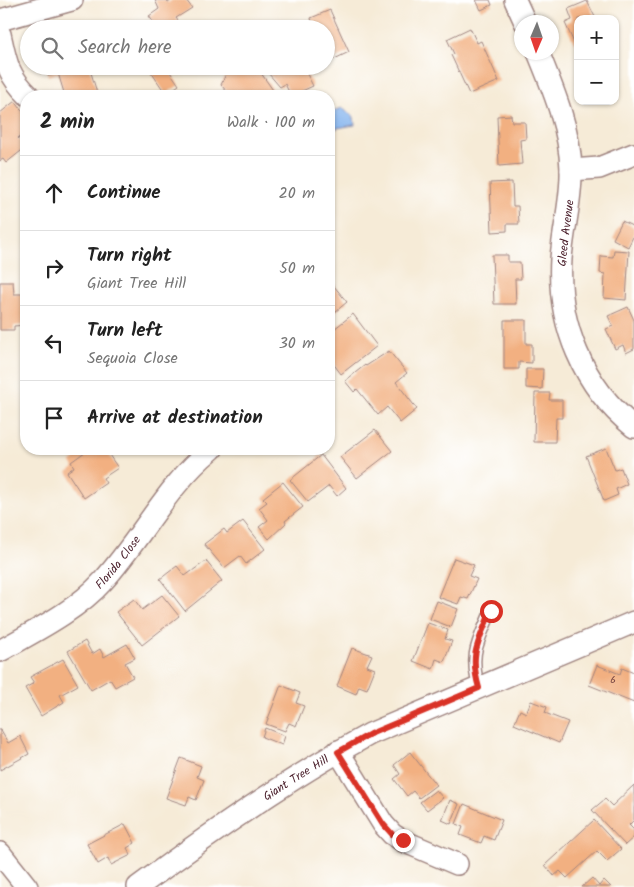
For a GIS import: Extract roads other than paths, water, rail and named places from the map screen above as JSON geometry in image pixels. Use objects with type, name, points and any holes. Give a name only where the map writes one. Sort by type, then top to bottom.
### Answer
[{"type":"street","points":[[0,20],[72,0]]},
{"type":"street","points":[[515,0],[521,15]]},
{"type":"street","points":[[0,34],[8,69],[14,81],[23,90]]},
{"type":"street","name":"Gleed Avenue","points":[[541,60],[562,117],[570,150],[570,196],[561,259],[563,307],[568,332],[591,379],[605,399],[634,426]]},
{"type":"street","points":[[571,170],[599,168],[634,154]]},
{"type":"street","name":"Florida Close","points":[[0,651],[77,604],[103,581],[177,483],[206,455]]},
{"type":"street","name":"Giant Tree Hill","points":[[138,887],[203,839],[338,752],[370,734],[634,622]]},
{"type":"street","points":[[338,752],[383,824],[392,834],[458,864]]},
{"type":"street","points":[[0,854],[27,887]]},
{"type":"lane","points":[[479,688],[474,671],[475,649],[491,611]]},
{"type":"water","points":[[342,108],[354,117],[355,125],[335,129],[335,111]]}]
